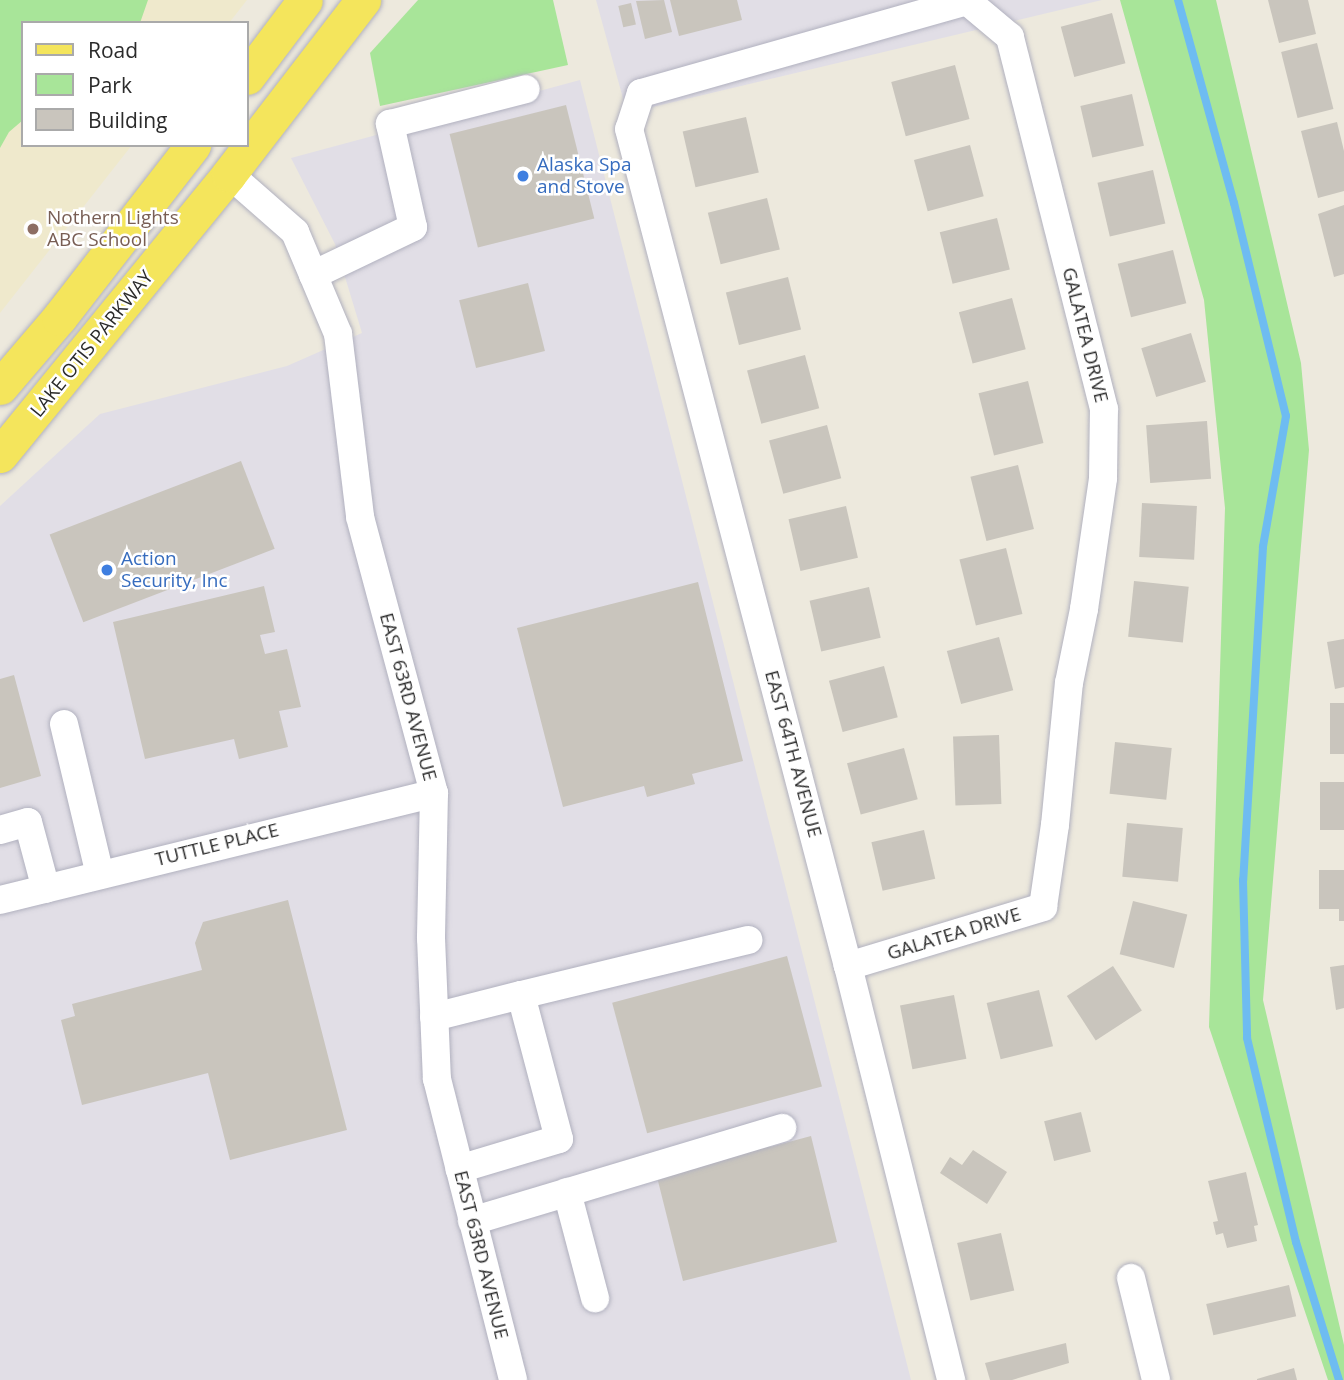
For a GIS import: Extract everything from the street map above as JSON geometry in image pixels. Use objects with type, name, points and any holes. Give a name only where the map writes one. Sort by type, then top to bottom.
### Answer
[{"type":"main road","points":[[248,89],[253,68],[305,0]]},
{"type":"main road","name":"LAKE OTIS PARKWAY","points":[[248,135],[363,0]]},
{"type":"main road","points":[[0,387],[59,318],[191,147]]},
{"type":"main road","name":"LAKE OTIS PARKWAY","points":[[0,455],[227,160]]},
{"type":"street","name":"GALATEA DRIVE","points":[[629,129],[641,93],[967,1],[1010,37],[1104,409],[1103,478],[1069,682],[1055,825],[1043,907],[848,967]]},
{"type":"street","points":[[313,275],[413,227],[390,124],[526,89]]},
{"type":"street","name":"EAST 64TH AVENUE","points":[[629,129],[848,967],[951,1380]]},
{"type":"street","name":"EAST 63RD AVENUE","points":[[227,160],[295,232],[338,334],[360,517],[434,793],[431,939],[437,1079],[513,1380]]},
{"type":"street","points":[[64,724],[100,875]]},
{"type":"street","name":"TUTTLE PLACE","points":[[0,900],[434,793]]},
{"type":"street","points":[[0,830],[28,822],[46,889]]},
{"type":"street","points":[[434,1017],[748,940]]},
{"type":"street","points":[[459,1169],[559,1139],[521,995]]},
{"type":"street","points":[[472,1222],[782,1128]]},
{"type":"street","points":[[567,1192],[595,1298]]},
{"type":"street","points":[[1130,1278],[1156,1380]]},
{"type":"shaded area","name":"Nothern Lights ABC School","points":[[0,0],[247,0],[231,21],[21,21],[21,147],[130,147],[0,313]]},
{"type":"shaded area","points":[[596,0],[1102,0],[627,113]]},
{"type":"shaded area","points":[[580,80],[911,1380],[0,1380],[0,506],[100,414],[287,366],[362,333],[335,244],[291,158]]},
{"type":"green space","points":[[0,0],[148,0],[141,21],[21,21],[21,122],[9,132],[0,148]]},
{"type":"green space","points":[[418,0],[553,0],[568,65],[380,106],[370,53]]},
{"type":"green space","points":[[1120,0],[1216,0],[1301,363],[1309,450],[1263,1000],[1344,1345],[1344,1380],[1328,1380],[1209,1027],[1225,508],[1204,300]]},
{"type":"building","points":[[664,0],[672,32],[645,39],[636,1]]},
{"type":"building","points":[[670,0],[737,0],[742,20],[679,36]]},
{"type":"building","points":[[1268,0],[1308,0],[1316,34],[1279,43]]},
{"type":"building","points":[[631,3],[636,24],[623,27],[618,6]]},
{"type":"building","points":[[1112,13],[1125,63],[1074,77],[1061,27]]},
{"type":"building","points":[[1317,43],[1333,109],[1298,118],[1281,52]]},
{"type":"building","points":[[955,65],[969,119],[906,136],[891,82]]},
{"type":"building","points":[[1132,94],[1144,146],[1092,158],[1080,106]]},
{"type":"building","name":"Alaska Spa and Stove","points":[[566,105],[594,219],[478,248],[450,134]]},
{"type":"building","points":[[746,117],[759,173],[695,187],[683,132]]},
{"type":"building","points":[[1337,122],[1344,151],[1344,191],[1318,198],[1301,131]]},
{"type":"building","points":[[970,145],[984,196],[928,211],[914,160]]},
{"type":"building","points":[[1153,170],[1165,224],[1110,236],[1097,183]]},
{"type":"building","points":[[767,198],[780,249],[721,264],[708,213]]},
{"type":"building","points":[[1344,205],[1344,274],[1334,277],[1318,214]]},
{"type":"building","points":[[997,218],[1010,269],[953,284],[940,232]]},
{"type":"building","points":[[1173,250],[1186,303],[1131,317],[1118,264]]},
{"type":"building","points":[[788,277],[801,329],[739,345],[726,292]]},
{"type":"building","points":[[528,283],[545,351],[476,368],[459,300]]},
{"type":"building","points":[[1012,298],[1026,349],[973,363],[959,312]]},
{"type":"building","points":[[1191,333],[1206,382],[1156,397],[1141,348]]},
{"type":"building","points":[[805,355],[819,408],[761,424],[747,371]]},
{"type":"building","points":[[1028,381],[1043,443],[994,455],[979,393]]},
{"type":"building","points":[[1207,421],[1211,479],[1150,483],[1146,425]]},
{"type":"building","points":[[827,425],[841,478],[783,494],[769,441]]},
{"type":"building","points":[[241,461],[275,549],[83,622],[50,534]]},
{"type":"building","points":[[1018,465],[1034,529],[986,541],[970,477]]},
{"type":"building","points":[[1142,503],[1197,506],[1194,560],[1139,557]]},
{"type":"building","points":[[846,506],[858,558],[800,571],[789,519]]},
{"type":"building","points":[[1006,548],[1022,614],[976,626],[959,560]]},
{"type":"building","points":[[1134,581],[1189,587],[1183,642],[1128,637]]},
{"type":"building","points":[[698,582],[743,761],[692,774],[695,784],[647,797],[644,786],[563,807],[517,628]]},
{"type":"building","points":[[264,586],[275,632],[260,635],[265,654],[287,649],[301,707],[279,711],[288,747],[239,759],[234,739],[145,759],[113,622]]},
{"type":"building","points":[[869,587],[881,638],[821,651],[810,601]]},
{"type":"building","points":[[999,637],[1013,690],[961,704],[947,651]]},
{"type":"building","points":[[1344,639],[1344,687],[1335,689],[1327,642]]},
{"type":"building","points":[[884,666],[898,717],[843,732],[829,681]]},
{"type":"building","points":[[14,675],[41,776],[0,788],[0,679]]},
{"type":"building","points":[[1330,703],[1344,703],[1344,754],[1330,754]]},
{"type":"building","points":[[999,735],[1001,804],[955,806],[953,737]]},
{"type":"building","points":[[1115,742],[1172,748],[1166,800],[1110,794]]},
{"type":"building","points":[[904,748],[918,799],[861,814],[847,763]]},
{"type":"building","points":[[1320,782],[1344,782],[1344,830],[1320,830]]},
{"type":"building","points":[[1127,823],[1183,828],[1178,882],[1122,877]]},
{"type":"building","points":[[924,830],[935,879],[883,891],[871,842]]},
{"type":"building","points":[[1319,870],[1344,870],[1344,921],[1339,921],[1339,909],[1319,909]]},
{"type":"building","points":[[288,900],[347,1130],[230,1160],[208,1073],[82,1105],[61,1020],[75,1016],[72,1004],[202,970],[195,943],[203,922]]},
{"type":"building","points":[[1133,901],[1187,915],[1174,968],[1120,954]]},
{"type":"building","points":[[787,956],[822,1086],[647,1133],[612,1003]]},
{"type":"building","points":[[1344,965],[1344,1008],[1336,1010],[1330,967]]},
{"type":"building","points":[[1113,966],[1142,1010],[1096,1040],[1067,996]]},
{"type":"building","points":[[1039,990],[1053,1046],[1001,1059],[987,1003]]},
{"type":"building","points":[[954,995],[966,1059],[912,1069],[900,1005]]},
{"type":"building","points":[[1081,1112],[1091,1152],[1054,1161],[1044,1121]]},
{"type":"building","points":[[811,1136],[837,1242],[683,1281],[657,1177],[727,1159],[724,1148],[767,1137],[770,1147]]},
{"type":"building","points":[[973,1150],[1007,1172],[987,1204],[940,1173],[950,1157],[962,1165]]},
{"type":"building","points":[[1246,1172],[1258,1225],[1254,1226],[1257,1241],[1227,1248],[1223,1233],[1216,1235],[1213,1222],[1218,1221],[1208,1181]]},
{"type":"building","points":[[1001,1233],[1014,1290],[970,1301],[957,1243]]},
{"type":"building","points":[[1289,1285],[1296,1316],[1213,1335],[1206,1304]]},
{"type":"building","points":[[1066,1343],[1069,1363],[1012,1380],[990,1380],[985,1363]]},
{"type":"building","points":[[1294,1368],[1297,1380],[1257,1380],[1257,1379]]},
{"type":"waterway","points":[[1178,0],[1234,203],[1286,416],[1263,547],[1243,880],[1247,1038],[1296,1242],[1339,1380]]},
{"type":"place","name":"Alaska Spa and Stove","points":[[523,176]]},
{"type":"place","name":"Nothern Lights ABC School","points":[[33,229]]},
{"type":"place","name":"Action Security, Inc","points":[[107,570]]}]
